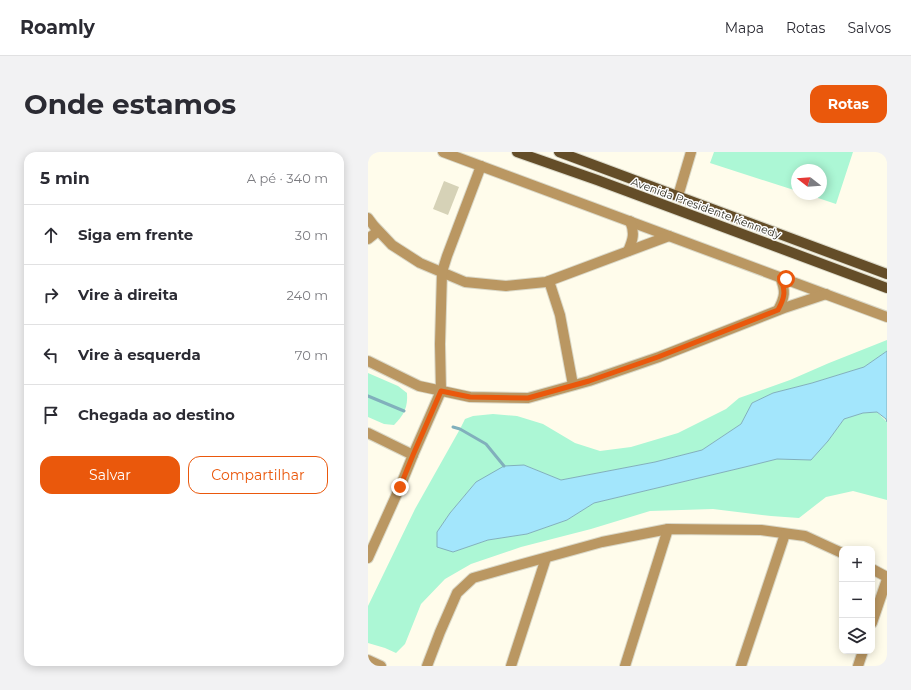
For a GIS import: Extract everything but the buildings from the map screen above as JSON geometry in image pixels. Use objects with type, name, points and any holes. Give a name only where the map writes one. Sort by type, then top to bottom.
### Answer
[{"type":"main road","name":"Avenida Presidente Kennedy","points":[[517,152],[887,288]]},
{"type":"main road","name":"Avenida Presidente Kennedy","points":[[558,152],[574,155],[678,196],[887,274]]},
{"type":"street","points":[[443,152],[887,317]]},
{"type":"street","points":[[678,196],[691,152]]},
{"type":"street","points":[[368,558],[372,540],[400,487],[441,391],[440,344],[442,272],[481,166]]},
{"type":"street","points":[[368,218],[392,245],[420,263],[465,282],[506,286],[549,281],[669,236]]},
{"type":"street","points":[[628,252],[632,241],[633,230],[630,222]]},
{"type":"street","points":[[368,239],[378,231]]},
{"type":"street","points":[[778,310],[783,300],[784,291],[780,277]]},
{"type":"street","points":[[549,281],[560,315],[573,385]]},
{"type":"street","points":[[368,361],[419,386],[470,397],[528,398],[589,381],[658,357],[778,310],[826,294]]},
{"type":"street","points":[[368,433],[413,455]]},
{"type":"street","points":[[625,666],[668,529]]},
{"type":"street","points":[[427,666],[457,593],[474,578],[602,542],[668,529],[761,530],[805,536],[839,552]]},
{"type":"street","points":[[741,666],[785,534]]},
{"type":"street","points":[[510,666],[546,558]]},
{"type":"street","points":[[874,618],[887,578],[875,570]]},
{"type":"street","points":[[858,666],[862,654]]},
{"type":"street","points":[[368,660],[381,666]]},
{"type":"green space","points":[[714,152],[853,152],[836,204],[824,200],[827,200],[827,164],[791,164],[791,189],[710,163]]},
{"type":"green space","points":[[887,340],[887,351],[864,367],[773,393],[752,403],[741,424],[702,450],[655,462],[561,480],[524,465],[476,482],[450,513],[437,532],[453,552],[488,540],[527,534],[567,520],[594,503],[777,459],[811,460],[828,441],[844,419],[863,413],[877,412],[887,422],[887,500],[853,491],[826,497],[799,518],[713,509],[650,511],[591,529],[521,547],[471,564],[445,579],[421,604],[405,644],[396,653],[368,643],[368,606],[415,509],[465,419],[473,416],[493,414],[517,416],[543,424],[575,443],[600,451],[631,447],[678,433],[726,409],[739,398],[790,380]]},
{"type":"green space","points":[[368,373],[398,386],[407,393],[405,410],[394,425],[384,424],[368,417]]},
{"type":"water","points":[[887,351],[887,422],[886,419],[877,412],[863,413],[844,419],[828,441],[811,460],[777,459],[594,503],[567,520],[527,534],[488,540],[453,552],[437,547],[437,532],[450,513],[476,482],[504,466],[524,465],[561,480],[655,462],[702,450],[741,424],[752,403],[773,393],[864,367]]},
{"type":"waterway","points":[[368,396],[404,411]]},
{"type":"waterway","points":[[453,427],[460,429],[486,444],[504,466]]},
{"type":"route","points":[[400,487],[441,391],[470,397],[528,398],[589,381],[658,357],[778,310],[783,300],[784,291],[783,283],[780,277],[786,279]]}]
